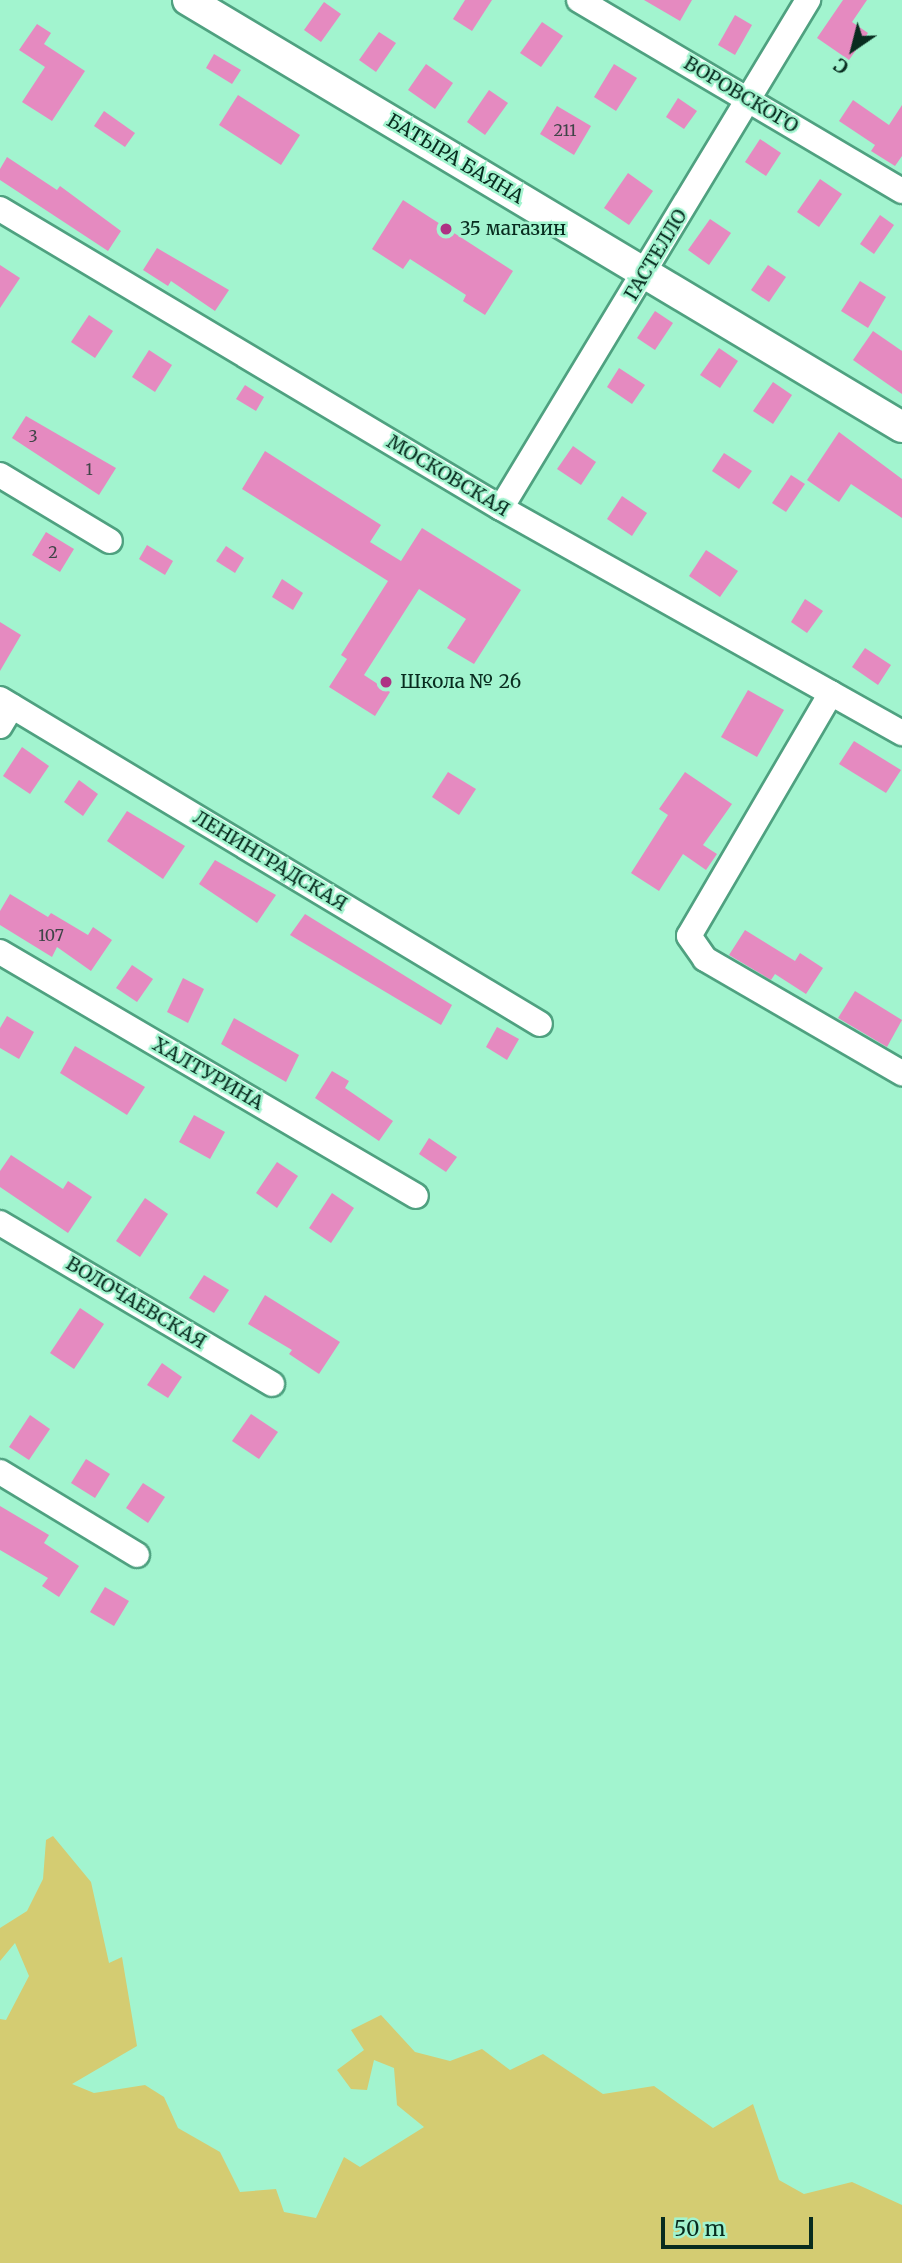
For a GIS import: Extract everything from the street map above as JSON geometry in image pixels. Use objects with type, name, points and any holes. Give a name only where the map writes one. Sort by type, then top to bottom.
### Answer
[{"type":"street","name":"БАТЫРА БАЯНА","points":[[188,0],[902,427]]},
{"type":"street","name":"ВОРОВСКОГО","points":[[579,0],[902,191]]},
{"type":"street","name":"ГАСТЕЛЛО","points":[[501,508],[808,0]]},
{"type":"street","name":"МОСКОВСКАЯ","points":[[0,209],[501,508],[902,733]]},
{"type":"street","points":[[0,475],[110,541]]},
{"type":"street","points":[[831,693],[689,936],[705,959],[902,1073]]},
{"type":"street","name":"ЛЕНИНГРАДСКАЯ","points":[[4,710],[540,1024]]},
{"type":"street","name":"ХАЛТУРИНА","points":[[0,952],[416,1196]]},
{"type":"street","name":"ВОЛОЧАЕВСКАЯ","points":[[0,1223],[272,1384]]},
{"type":"street","points":[[0,1472],[137,1555]]},
{"type":"shaded area","points":[[53,1836],[91,1882],[109,1963],[122,1957],[137,2046],[72,2084],[94,2093],[145,2085],[164,2097],[178,2128],[220,2152],[240,2192],[276,2189],[284,2212],[316,2218],[344,2157],[360,2167],[424,2127],[397,2105],[394,2068],[374,2060],[367,2090],[351,2089],[337,2070],[364,2050],[351,2030],[381,2015],[415,2052],[450,2061],[482,2049],[510,2070],[543,2054],[603,2094],[654,2086],[713,2128],[753,2104],[779,2180],[804,2194],[852,2182],[902,2205],[902,2263],[0,2263],[0,2019],[6,2020],[29,1976],[15,1943],[0,1961],[0,1928],[27,1911],[43,1879],[46,1840]]},
{"type":"building","points":[[465,0],[492,0],[472,31],[453,19]]},
{"type":"building","points":[[644,0],[692,0],[680,21]]},
{"type":"building","points":[[843,0],[867,0],[852,22],[868,33],[849,60],[817,38]]},
{"type":"building","points":[[324,2],[341,14],[321,42],[304,30]]},
{"type":"building","points":[[735,15],[752,25],[735,55],[718,45]]},
{"type":"building","points":[[542,22],[563,36],[541,67],[520,53]]},
{"type":"building","points":[[37,24],[51,33],[44,44],[85,71],[52,121],[22,102],[45,67],[19,50]]},
{"type":"building","points":[[379,32],[396,43],[376,72],[359,60]]},
{"type":"building","points":[[214,54],[241,70],[232,84],[206,68]]},
{"type":"building","points":[[426,64],[453,83],[435,109],[408,90]]},
{"type":"building","points":[[614,64],[637,78],[616,111],[594,97]]},
{"type":"building","points":[[489,90],[508,103],[485,135],[467,122]]},
{"type":"building","points":[[238,95],[300,135],[281,165],[219,125]]},
{"type":"building","points":[[678,98],[697,111],[684,129],[666,117]]},
{"type":"building","points":[[853,100],[889,125],[902,105],[902,156],[895,166],[871,151],[875,145],[839,121]]},
{"type":"building","points":[[557,106],[591,126],[574,155],[540,134]]},
{"type":"building","points":[[104,111],[135,133],[125,147],[94,126]]},
{"type":"building","points":[[760,139],[781,153],[766,176],[745,162]]},
{"type":"building","points":[[7,157],[57,190],[60,186],[121,231],[108,251],[0,180],[0,169]]},
{"type":"building","points":[[628,173],[653,191],[629,225],[604,208]]},
{"type":"building","points":[[820,179],[842,194],[819,227],[797,212]]},
{"type":"building","points":[[403,200],[513,271],[485,315],[463,301],[466,295],[410,259],[403,269],[372,249]]},
{"type":"building","points":[[880,215],[894,225],[874,254],[860,244]]},
{"type":"building","points":[[710,219],[731,233],[709,265],[688,250]]},
{"type":"building","points":[[157,248],[229,290],[215,311],[171,281],[168,286],[143,270]]},
{"type":"building","points":[[0,265],[20,278],[0,308]]},
{"type":"building","points":[[768,265],[786,277],[769,302],[751,290]]},
{"type":"building","points":[[860,281],[886,297],[868,328],[841,311]]},
{"type":"building","points":[[655,311],[673,323],[655,350],[637,338]]},
{"type":"building","points":[[89,315],[113,331],[95,358],[71,342]]},
{"type":"building","points":[[873,331],[902,351],[902,394],[853,360]]},
{"type":"building","points":[[719,348],[738,361],[720,388],[700,375]]},
{"type":"building","points":[[149,350],[172,365],[155,392],[132,377]]},
{"type":"building","points":[[619,368],[645,385],[632,404],[607,387]]},
{"type":"building","points":[[773,382],[792,395],[773,424],[753,411]]},
{"type":"building","points":[[245,385],[264,397],[256,411],[236,399]]},
{"type":"building","points":[[26,416],[116,468],[99,495],[12,438]]},
{"type":"building","points":[[839,432],[902,479],[902,518],[851,484],[839,502],[807,480]]},
{"type":"building","points":[[573,446],[596,462],[581,485],[557,469]]},
{"type":"building","points":[[265,451],[381,525],[370,542],[401,561],[422,528],[521,590],[474,664],[447,648],[466,619],[419,589],[364,675],[390,692],[375,716],[329,687],[347,659],[341,655],[388,581],[242,489]]},
{"type":"building","points":[[724,453],[752,471],[739,489],[712,471]]},
{"type":"building","points":[[791,475],[805,484],[786,512],[772,503]]},
{"type":"building","points":[[622,496],[647,513],[632,536],[607,519]]},
{"type":"building","points":[[46,532],[74,549],[60,572],[32,555]]},
{"type":"building","points":[[147,545],[173,561],[165,575],[139,559]]},
{"type":"building","points":[[226,546],[244,558],[235,573],[216,561]]},
{"type":"building","points":[[706,550],[738,571],[720,597],[689,576]]},
{"type":"building","points":[[282,579],[303,593],[293,610],[272,597]]},
{"type":"building","points":[[805,599],[823,611],[807,633],[791,622]]},
{"type":"building","points":[[0,622],[21,635],[0,671]]},
{"type":"building","points":[[865,648],[891,665],[878,685],[852,667]]},
{"type":"building","points":[[748,690],[784,710],[757,757],[721,737]]},
{"type":"building","points":[[854,741],[901,770],[886,793],[839,764]]},
{"type":"building","points":[[22,747],[49,766],[30,794],[3,776]]},
{"type":"building","points":[[448,772],[476,789],[459,815],[432,797]]},
{"type":"building","points":[[685,772],[732,804],[703,845],[717,854],[706,870],[683,854],[659,891],[631,873],[668,815],[659,809]]},
{"type":"building","points":[[79,780],[98,794],[83,816],[64,802]]},
{"type":"building","points":[[127,811],[185,846],[163,879],[107,841]]},
{"type":"building","points":[[215,860],[276,895],[257,923],[199,884]]},
{"type":"building","points":[[10,894],[48,917],[51,913],[88,935],[93,927],[112,940],[91,971],[57,947],[52,957],[0,925],[0,911]]},
{"type":"building","points":[[305,914],[452,1005],[441,1025],[290,935]]},
{"type":"building","points":[[745,930],[795,961],[800,953],[823,968],[806,994],[775,974],[771,980],[729,955]]},
{"type":"building","points":[[132,965],[153,979],[137,1002],[116,988]]},
{"type":"building","points":[[183,978],[204,989],[188,1023],[167,1012]]},
{"type":"building","points":[[855,991],[902,1020],[887,1047],[838,1018]]},
{"type":"building","points":[[7,1016],[34,1032],[19,1059],[0,1048],[0,1028]]},
{"type":"building","points":[[234,1018],[299,1055],[286,1082],[221,1044]]},
{"type":"building","points":[[497,1027],[519,1039],[507,1060],[486,1047]]},
{"type":"building","points":[[75,1046],[145,1087],[127,1115],[60,1073]]},
{"type":"building","points":[[332,1071],[349,1081],[345,1088],[393,1121],[379,1141],[315,1098]]},
{"type":"building","points":[[194,1115],[225,1132],[210,1159],[179,1142]]},
{"type":"building","points":[[429,1138],[457,1157],[446,1172],[419,1154]]},
{"type":"building","points":[[11,1155],[63,1189],[68,1181],[92,1197],[68,1233],[0,1187],[0,1171]]},
{"type":"building","points":[[277,1162],[298,1176],[277,1208],[256,1193]]},
{"type":"building","points":[[332,1193],[354,1208],[331,1243],[309,1228]]},
{"type":"building","points":[[145,1198],[168,1214],[140,1257],[116,1241]]},
{"type":"building","points":[[204,1275],[229,1290],[214,1313],[189,1298]]},
{"type":"building","points":[[265,1295],[340,1342],[319,1374],[289,1354],[292,1350],[248,1324]]},
{"type":"building","points":[[80,1308],[104,1324],[74,1369],[50,1353]]},
{"type":"building","points":[[162,1363],[182,1377],[168,1398],[147,1385]]},
{"type":"building","points":[[251,1414],[278,1432],[259,1459],[232,1441]]},
{"type":"building","points":[[30,1415],[50,1429],[29,1460],[9,1447]]},
{"type":"building","points":[[86,1459],[110,1474],[95,1498],[71,1483]]},
{"type":"building","points":[[143,1483],[165,1497],[148,1523],[126,1508]]},
{"type":"building","points":[[0,1506],[49,1535],[44,1543],[79,1566],[59,1597],[42,1586],[48,1578],[0,1550]]},
{"type":"building","points":[[105,1587],[129,1601],[114,1626],[90,1612]]},
{"type":"place","name":"35 магазин","points":[[446,229]]},
{"type":"place","name":"Школа № 26","points":[[386,682]]}]
